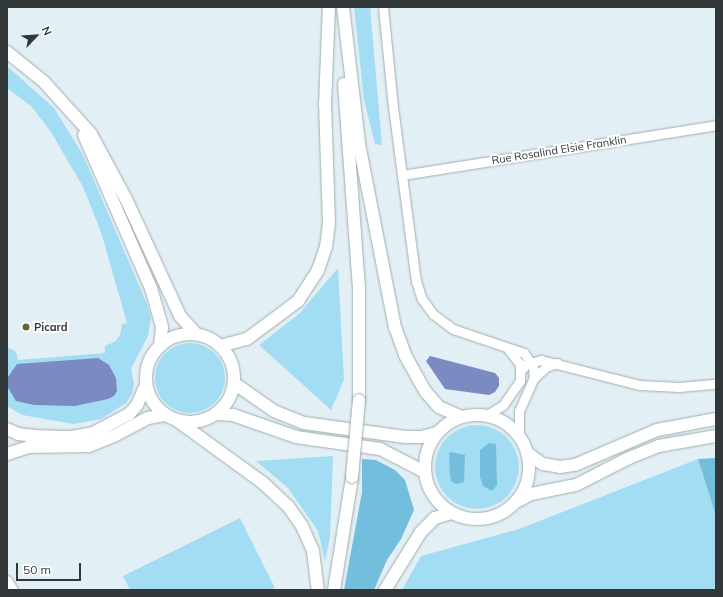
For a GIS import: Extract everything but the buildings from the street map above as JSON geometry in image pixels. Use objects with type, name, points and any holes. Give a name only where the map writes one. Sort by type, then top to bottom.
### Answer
[{"type":"main road","points":[[220,346],[247,340],[298,301],[318,270],[326,247],[329,223],[325,105],[329,7]]},
{"type":"main road","points":[[334,590],[352,476],[359,400],[360,317],[357,241],[337,7]]},
{"type":"main road","points":[[343,7],[359,144],[394,327],[405,355],[425,390],[439,407],[461,417],[486,416],[504,423],[519,436],[527,453],[528,478],[517,501]]},
{"type":"main road","points":[[7,52],[42,81],[76,118],[101,150],[180,316],[196,334],[220,346],[232,363],[234,383],[229,401],[216,414],[197,422],[171,418],[148,418],[114,436],[89,446],[28,447],[7,454]]},
{"type":"main road","points":[[76,118],[151,288],[162,327],[160,346]]},
{"type":"main road","points":[[7,429],[18,434],[35,436],[71,437],[93,433],[129,414],[137,405],[146,385],[148,364],[160,346],[177,336],[196,334]]},
{"type":"main road","points":[[234,383],[274,411],[304,423],[405,437],[421,437],[437,433],[461,417]]},
{"type":"main road","points":[[146,385],[153,402],[171,418],[262,482],[288,506],[302,526],[313,551],[318,590]]},
{"type":"main road","points":[[216,414],[233,415],[296,437],[380,449],[425,472]]},
{"type":"main road","points":[[527,453],[543,464],[560,467],[575,465],[652,432],[716,419]]},
{"type":"main road","points":[[437,433],[427,451],[425,472],[434,498],[451,513],[469,519],[488,518],[506,511],[517,501],[531,494],[576,485],[629,458],[659,446],[716,436]]},
{"type":"main road","points":[[385,590],[421,532],[435,518],[451,513]]},
{"type":"street","points":[[383,7],[402,175],[416,281],[427,307],[453,329],[524,353],[531,362],[534,378]]},
{"type":"street","name":"Rue Rosalind Elsie Franklin","points":[[402,175],[716,126]]},
{"type":"street","points":[[486,416],[498,409],[515,391],[521,370],[517,358],[505,347]]},
{"type":"street","points":[[521,370],[531,362],[541,360],[640,385],[679,387],[716,384]]},
{"type":"street","points":[[519,436],[519,411],[534,378],[546,367],[557,363]]},
{"type":"street","points":[[7,580],[13,590]]},
{"type":"shaded area","points":[[354,7],[370,7],[382,145],[375,144],[364,100]]},
{"type":"shaded area","points":[[7,66],[54,108],[83,155],[147,304],[151,318],[148,336],[131,369],[134,384],[132,394],[126,403],[101,419],[74,424],[22,415],[7,406],[7,347],[16,352],[18,360],[105,353],[105,346],[116,341],[120,335],[122,324],[127,323],[101,232],[83,187],[51,132],[31,106],[7,88]]},
{"type":"shaded area","points":[[338,268],[344,380],[331,410],[259,345],[299,314]]},
{"type":"shaded area","points":[[190,343],[203,346],[215,353],[222,365],[225,378],[222,391],[215,403],[203,410],[190,413],[177,410],[165,403],[158,391],[155,378],[158,365],[165,353],[177,346]]},
{"type":"shaded area","points":[[430,356],[495,373],[499,378],[499,386],[495,392],[489,395],[445,389],[426,361]]},
{"type":"shaded area","points":[[98,358],[109,365],[116,378],[117,391],[114,396],[108,399],[75,406],[34,405],[16,401],[7,386],[8,377],[17,364]]},
{"type":"shaded area","points":[[469,425],[485,425],[501,432],[512,443],[519,459],[519,475],[516,483],[507,497],[501,502],[485,509],[469,509],[453,502],[442,491],[435,475],[435,459],[442,443],[453,432]]},
{"type":"shaded area","points":[[489,443],[496,444],[497,485],[492,491],[483,486],[480,477],[480,450]]},
{"type":"shaded area","points":[[451,452],[465,455],[464,482],[456,484],[451,481],[449,453]]},
{"type":"shaded area","points":[[333,456],[330,537],[325,561],[318,531],[288,488],[256,461]]},
{"type":"shaded area","points":[[716,458],[716,516],[698,459]]},
{"type":"shaded area","points":[[362,459],[376,460],[395,470],[405,480],[414,510],[401,539],[387,560],[374,590],[344,590],[362,492]]},
{"type":"shaded area","points":[[698,459],[716,516],[716,590],[402,590],[421,556],[519,529]]},
{"type":"shaded area","points":[[240,518],[275,588],[270,590],[130,590],[123,576]]},
{"type":"place","name":"Picard","points":[[26,327]]}]
